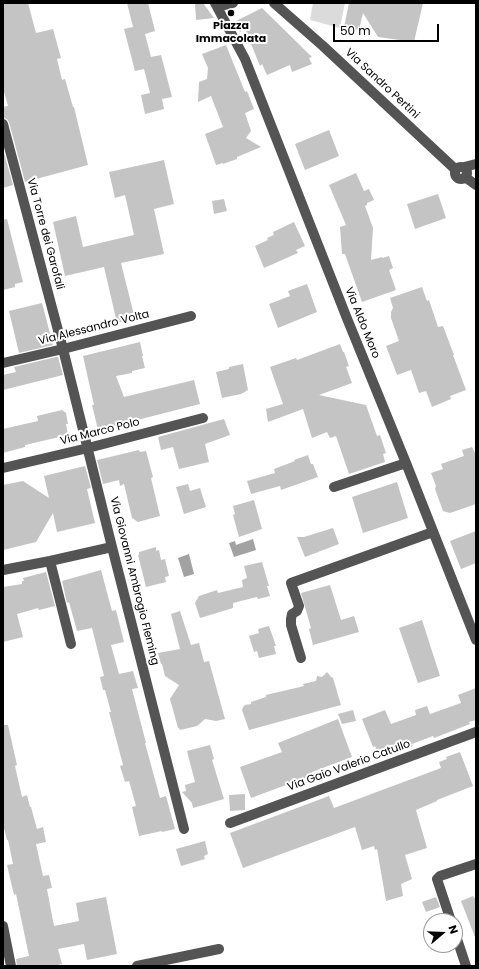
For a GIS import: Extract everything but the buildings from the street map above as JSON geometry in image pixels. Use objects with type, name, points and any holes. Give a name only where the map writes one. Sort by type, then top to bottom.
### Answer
[{"type":"street","name":"Via Aldo Moro","points":[[223,3],[222,16],[245,59],[476,640]]},
{"type":"street","name":"Via Sandro Pertini","points":[[274,3],[467,169],[476,185]]},
{"type":"street","name":"Via Torre dei Garofali","points":[[3,124],[63,349]]},
{"type":"street","name":"Via Alessandro Volta","points":[[3,363],[191,316]]},
{"type":"street","name":"Via Giovanni Ambrogio Fleming","points":[[63,349],[184,829]]},
{"type":"street","name":"Via Marco Polo","points":[[3,468],[88,448],[203,418]]},
{"type":"street","points":[[334,487],[406,463]]},
{"type":"street","points":[[301,658],[291,620],[292,614],[298,611],[299,606],[291,583],[433,532]]},
{"type":"street","points":[[3,570],[112,547]]},
{"type":"street","points":[[50,560],[71,644]]},
{"type":"street","name":"Via Gaio Valerio Catullo","points":[[230,823],[476,732]]},
{"type":"street","points":[[448,913],[437,879],[440,876],[476,864]]},
{"type":"street","points":[[3,926],[11,966]]},
{"type":"street","points":[[137,966],[219,949]]},
{"type":"street","points":[[462,953],[466,966]]},
{"type":"shaded area","points":[[313,3],[345,3],[340,28],[310,20]]},
{"type":"shaded area","points":[[253,539],[256,550],[234,557],[229,543],[235,541],[236,545]]},
{"type":"shaded area","points":[[189,554],[194,574],[184,577],[178,558]]},
{"type":"place","name":"Piazza Immacolata","points":[[231,13]]}]
